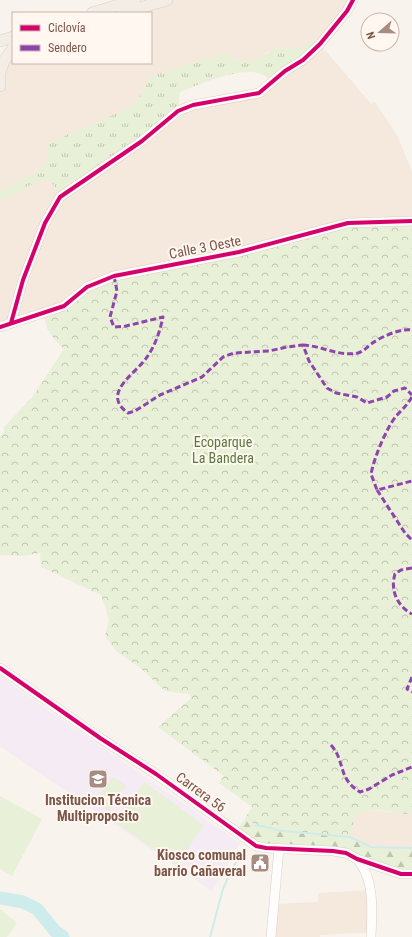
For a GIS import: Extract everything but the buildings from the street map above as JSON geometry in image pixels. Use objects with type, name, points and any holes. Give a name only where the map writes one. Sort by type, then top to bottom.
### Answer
[{"type":"main road","points":[[95,12],[135,0]]},
{"type":"main road","points":[[125,12],[167,0]]},
{"type":"main road","points":[[0,41],[12,37]]},
{"type":"main road","points":[[0,86],[0,72],[4,61],[12,49]]},
{"type":"street","points":[[11,323],[23,280],[45,223],[60,197],[142,142],[178,111],[193,105],[259,93],[285,71],[303,60],[320,44],[347,11],[353,0]]},
{"type":"street","name":"Calle 3 Oeste","points":[[0,327],[64,306],[87,287],[114,276],[239,252],[348,224],[412,221]]},
{"type":"street","name":"Carrera 56","points":[[0,668],[100,738],[156,774],[256,846],[334,850],[346,853],[357,859],[401,874],[412,874]]},
{"type":"street","points":[[271,937],[279,848]]},
{"type":"street","points":[[357,859],[364,868],[369,879],[371,937]]},
{"type":"street","points":[[369,879],[372,873],[379,866]]},
{"type":"shaded area","points":[[167,0],[353,0],[323,37],[297,48],[266,52],[263,57],[253,61],[231,59],[227,52],[152,76],[133,106],[178,111],[253,95],[320,44],[371,104],[375,102],[397,135],[412,172],[412,221],[64,306],[0,327],[0,201],[28,186],[44,181],[39,169],[0,192],[0,86],[12,51],[12,64],[152,64],[152,12],[125,12]]},
{"type":"shaded area","name":"Institucion Técnica Multiproposito","points":[[0,673],[10,683],[240,843],[212,891],[0,746]]},
{"type":"shaded area","points":[[371,810],[412,814],[412,848],[371,847],[350,837],[355,818],[360,812]]},
{"type":"shaded area","points":[[370,890],[372,932],[320,935],[320,937],[271,937],[275,904],[318,902],[318,893]]},
{"type":"green space","points":[[323,37],[272,81],[262,74],[243,72],[221,77],[180,92],[178,111],[60,197],[50,179],[28,186],[0,201],[0,192],[44,166],[49,143],[133,106],[152,76],[227,52],[231,59],[253,61],[276,48],[297,48]]},
{"type":"green space","name":"Ecoparque La Bandera","points":[[412,221],[412,814],[381,810],[372,810],[359,813],[353,823],[350,837],[296,833],[269,828],[244,820],[252,807],[219,783],[224,776],[158,727],[191,698],[189,694],[165,691],[139,667],[116,651],[105,636],[109,619],[101,595],[41,567],[40,553],[22,556],[0,555],[0,436],[4,433],[4,427],[33,396],[64,349],[50,333],[43,313],[64,306],[87,287],[348,223]]},
{"type":"green space","points":[[113,777],[126,786],[109,811],[95,802]]},
{"type":"green space","points":[[144,782],[204,825],[176,865],[116,823]]},
{"type":"green space","points":[[0,796],[42,819],[12,876],[0,869]]},
{"type":"green space","points":[[244,820],[256,825],[283,831],[350,837],[371,847],[412,848],[412,874],[346,853],[266,848],[236,831]]},
{"type":"green space","points":[[0,909],[17,923],[7,937],[0,937]]},
{"type":"waterway","points":[[256,825],[283,831],[350,837],[371,847],[412,848]]},
{"type":"waterway","points":[[210,937],[223,889],[244,848]]},
{"type":"waterway","points":[[0,898],[23,902],[37,909],[55,931],[63,937]]},
{"type":"marked path","points":[[114,276],[117,291],[110,317],[114,327],[126,326],[163,317],[157,338],[150,353],[123,384],[119,391],[118,398],[120,406],[128,413],[135,411],[160,395],[202,377],[223,357],[234,353],[269,351],[303,345],[309,361],[327,388],[336,393],[357,397],[367,403],[387,397],[394,391],[405,388],[412,395]]},
{"type":"marked path","points":[[303,345],[344,354],[351,354],[364,350],[375,341],[385,336],[402,330],[412,330]]},
{"type":"marked path","points":[[412,397],[388,428],[371,474],[377,490],[412,481]]},
{"type":"marked path","points":[[377,490],[405,533],[412,540]]},
{"type":"marked path","points":[[412,568],[401,570],[395,574],[393,586],[396,597],[402,607],[412,614]]},
{"type":"marked path","points":[[412,677],[407,689],[412,692]]},
{"type":"marked path","points":[[331,745],[336,751],[348,781],[360,792],[369,789],[392,775],[412,767]]},
{"type":"cycle path","points":[[11,323],[23,280],[45,223],[60,197],[142,141],[178,111],[193,105],[259,93],[285,71],[303,60],[320,44],[347,11],[353,0]]},
{"type":"cycle path","points":[[0,327],[64,306],[87,287],[114,276],[239,252],[348,223],[412,221]]},
{"type":"cycle path","points":[[0,668],[100,738],[156,774],[256,846],[266,848],[346,853],[357,859],[401,874],[412,874]]},
{"type":"place","name":"Institucion Técnica Multiproposito","points":[[98,779]]},
{"type":"place","name":"Kiosco comunal barrio Cañaveral","points":[[260,863]]}]
